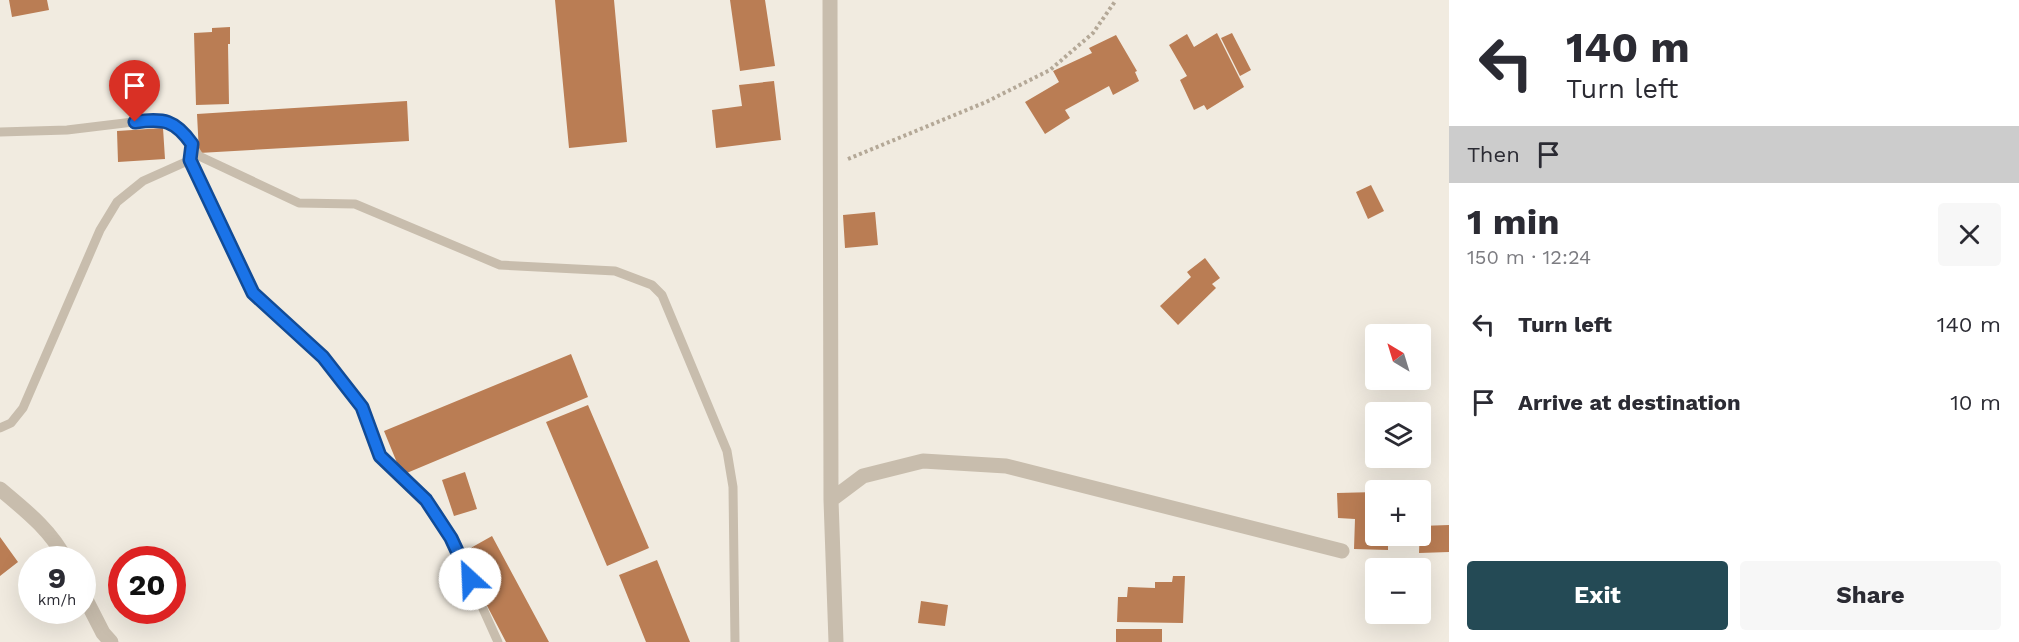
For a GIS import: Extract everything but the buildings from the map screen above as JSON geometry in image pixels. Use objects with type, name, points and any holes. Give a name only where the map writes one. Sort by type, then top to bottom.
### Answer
[{"type":"street","points":[[830,0],[831,500],[836,642]]},
{"type":"street","points":[[831,500],[863,476],[923,461],[1006,466],[1342,551]]},
{"type":"street","points":[[0,489],[36,519],[60,546]]},
{"type":"street","points":[[96,619],[111,642]]},
{"type":"lane","points":[[0,132],[67,130],[158,119],[181,129],[198,156],[299,203],[355,204],[500,265],[615,271],[652,285],[662,295],[727,450],[733,487],[735,642]]},
{"type":"lane","points":[[192,144],[190,160],[253,293],[323,357],[362,407],[380,456],[426,500],[451,538],[498,642]]},
{"type":"lane","points":[[0,428],[11,423],[23,408],[100,230],[117,202],[143,182],[190,160]]},
{"type":"path","points":[[831,166],[986,102],[1050,70],[1093,33],[1116,0]]},
{"type":"route","points":[[135,122],[158,119],[181,129],[192,144],[190,160],[253,293],[323,357],[362,407],[380,456],[426,500],[451,538],[470,579]]}]
